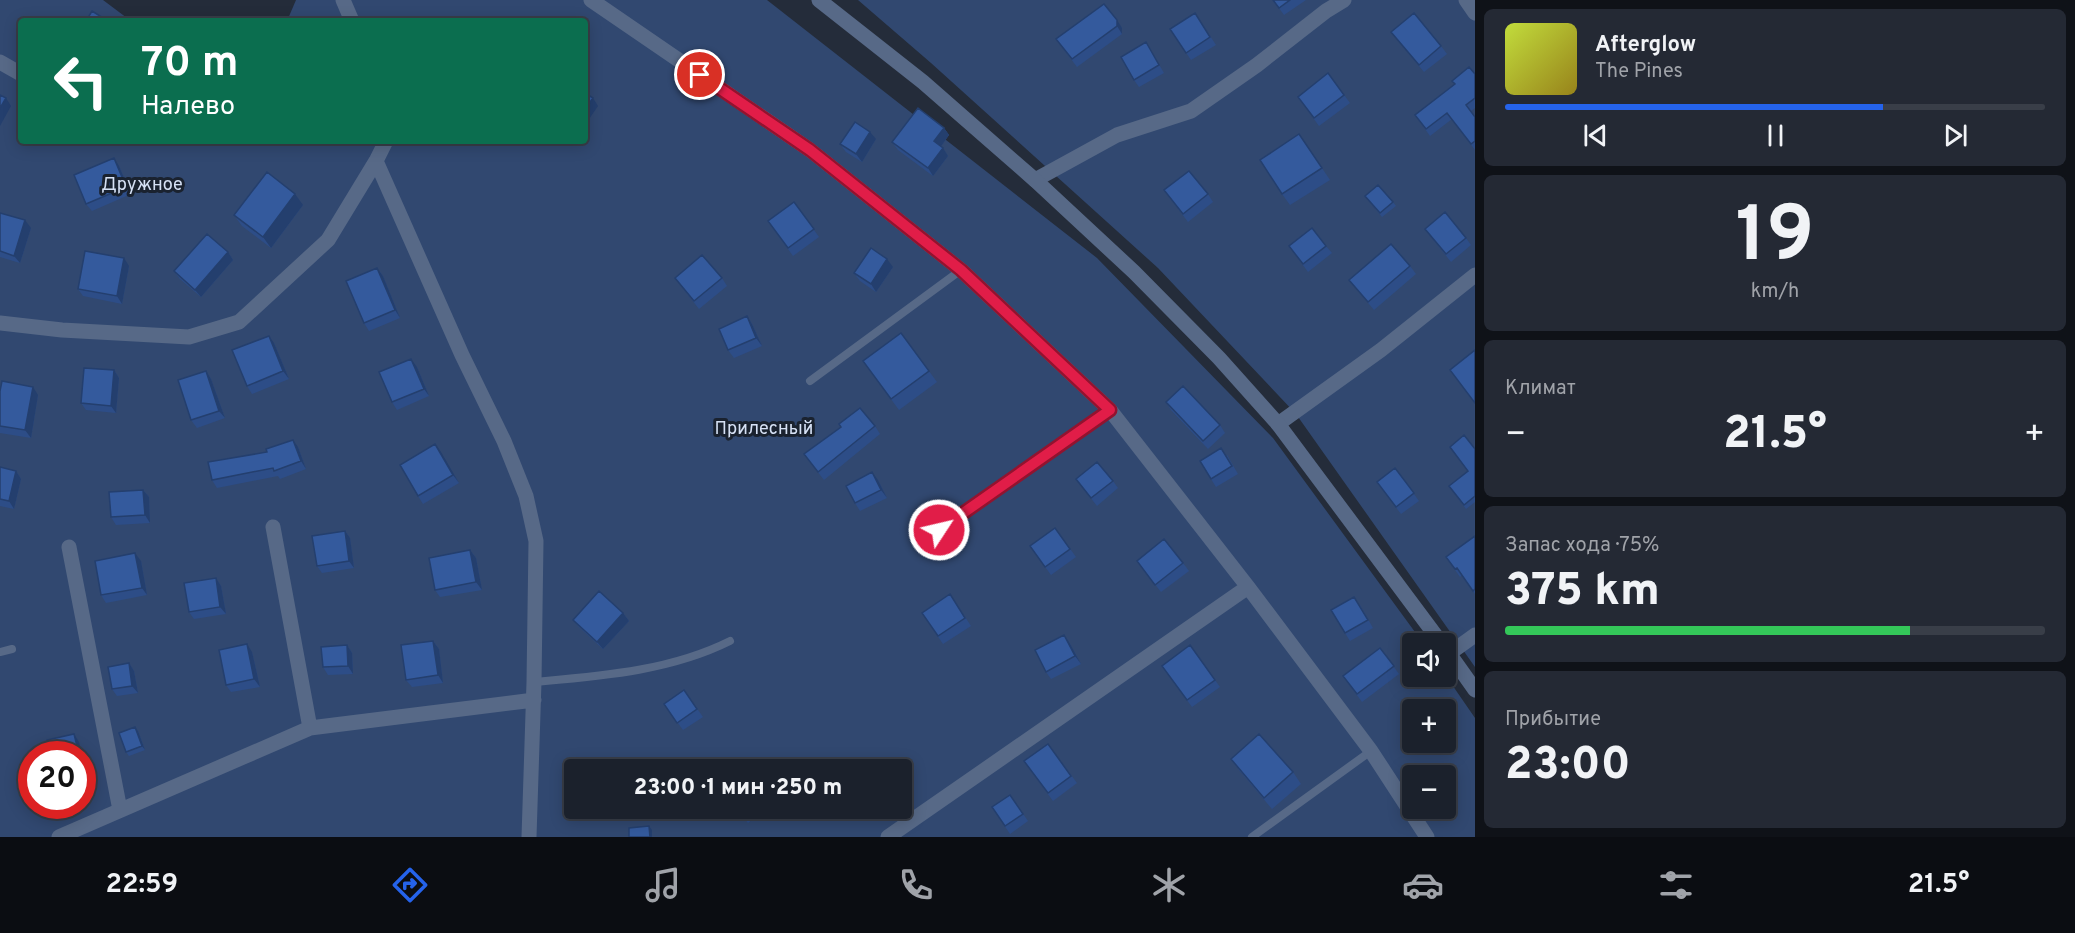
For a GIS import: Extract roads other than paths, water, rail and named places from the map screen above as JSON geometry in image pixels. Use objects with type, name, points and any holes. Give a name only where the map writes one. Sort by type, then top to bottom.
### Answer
[{"type":"street","points":[[344,0],[351,18]]},
{"type":"street","points":[[591,0],[810,150],[961,270],[1110,410],[1248,587],[1371,751],[1427,837]]},
{"type":"street","points":[[819,0],[923,82],[1035,180],[1141,280],[1219,358],[1278,424],[1435,633]]},
{"type":"street","points":[[1035,180],[1117,135],[1191,111],[1344,0]]},
{"type":"street","points":[[1466,0],[1475,13]]},
{"type":"street","points":[[0,62],[18,72]]},
{"type":"street","points":[[0,323],[62,330],[189,337],[239,322],[328,240],[384,144]]},
{"type":"street","points":[[376,161],[462,355],[504,441],[526,496],[536,541],[529,837]]},
{"type":"street","points":[[1278,424],[1382,350],[1475,275]]},
{"type":"street","points":[[273,527],[310,729]]},
{"type":"street","points":[[69,546],[120,810]]},
{"type":"street","points":[[888,837],[1248,587]]},
{"type":"street","points":[[1456,644],[1475,635]]},
{"type":"street","points":[[1456,662],[1475,690]]},
{"type":"street","points":[[59,837],[310,729],[534,700]]},
{"type":"lane","points":[[810,381],[961,270]]},
{"type":"lane","points":[[939,530],[1110,410]]},
{"type":"lane","points":[[534,682],[630,673],[706,653],[730,641]]},
{"type":"lane","points":[[0,652],[12,649]]},
{"type":"lane","points":[[1252,837],[1371,751]]},
{"type":"park label","name":"Дружное","points":[[142,185]]},
{"type":"park label","name":"Прилесный","points":[[764,429]]}]
